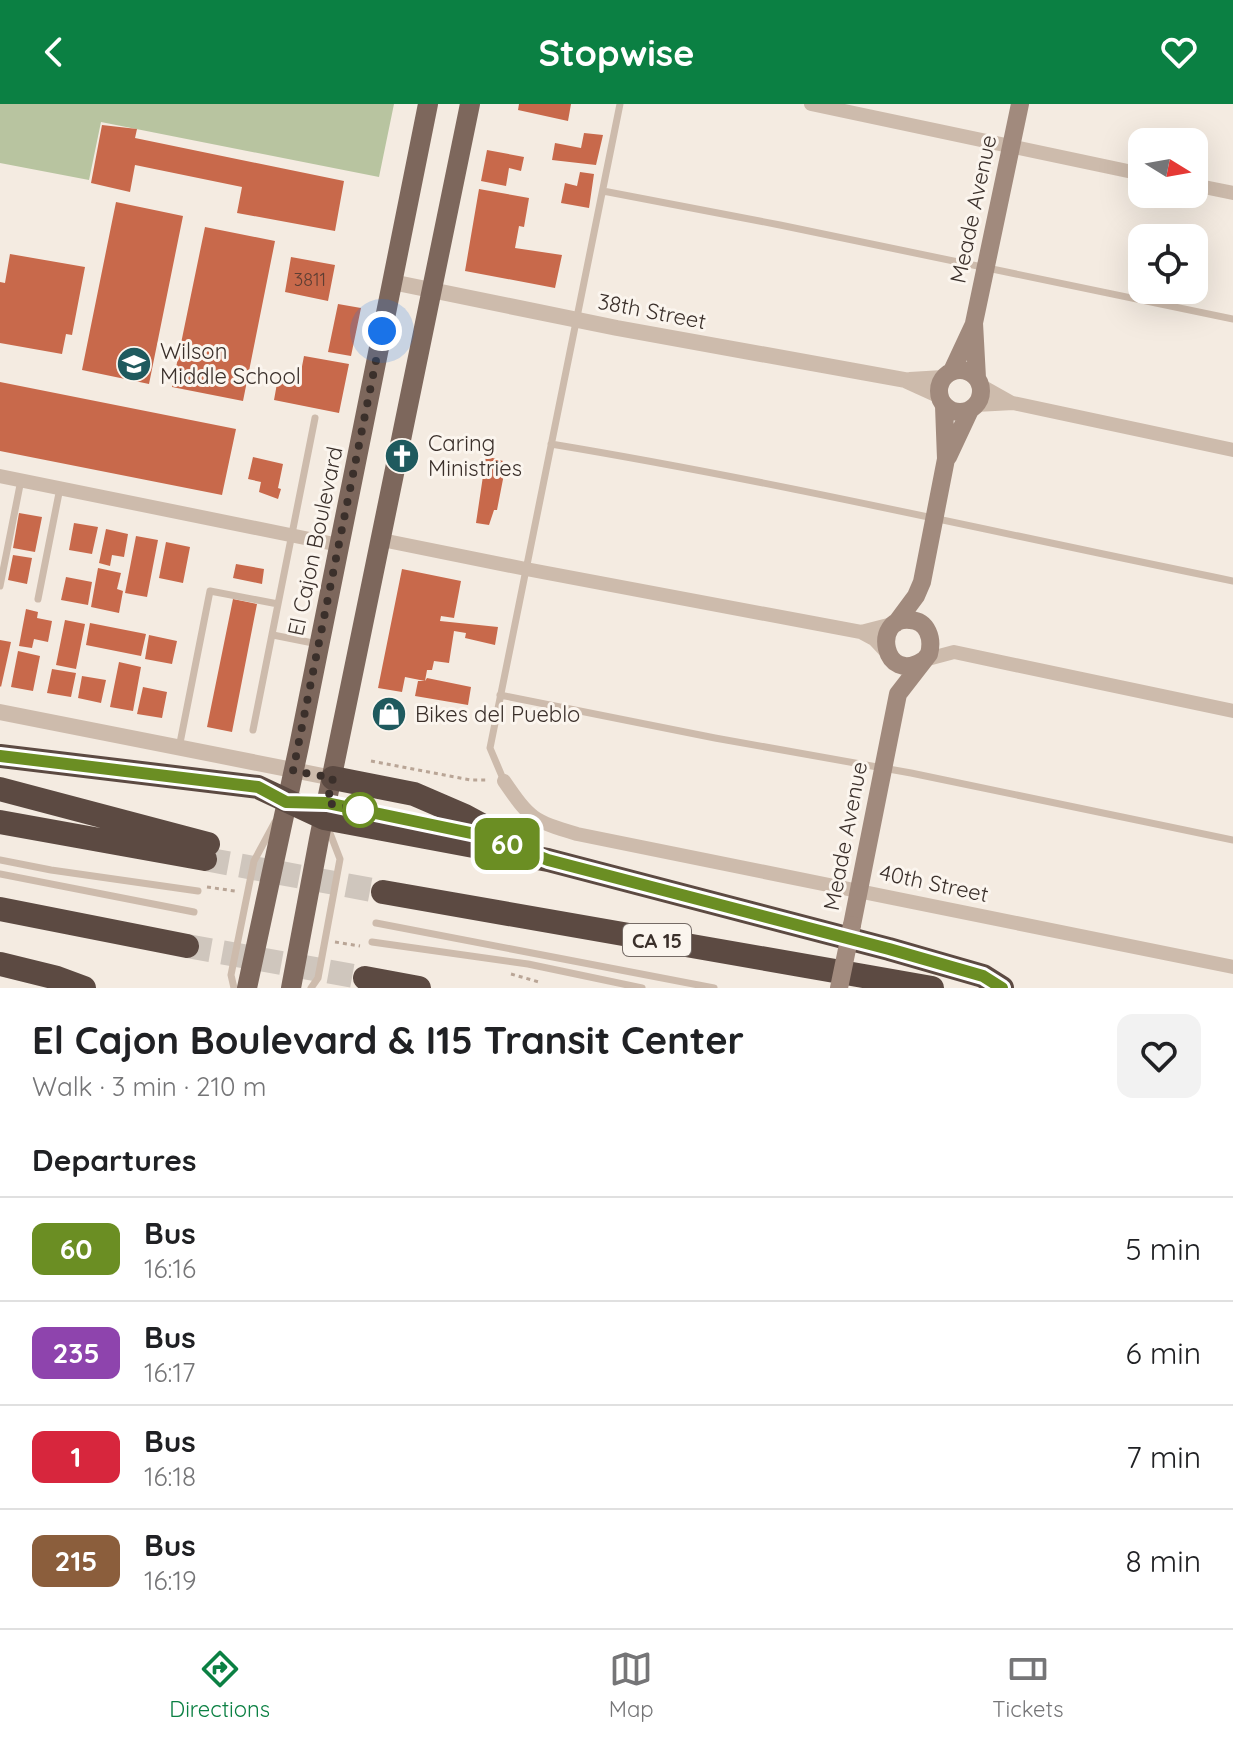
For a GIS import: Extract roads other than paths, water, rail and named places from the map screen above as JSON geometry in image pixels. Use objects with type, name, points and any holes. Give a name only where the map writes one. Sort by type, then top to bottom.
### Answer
[{"type":"highway","points":[[0,756],[258,787],[286,802],[548,860],[889,949],[983,976],[1002,988]]},
{"type":"highway","points":[[333,778],[414,794],[465,816],[548,860]]},
{"type":"highway","points":[[0,789],[206,852],[0,822]]},
{"type":"highway","name":"CA 15","points":[[383,892],[932,988]]},
{"type":"highway","points":[[0,909],[187,946]]},
{"type":"highway","points":[[0,964],[84,988]]},
{"type":"highway","points":[[365,978],[419,988]]},
{"type":"main road","name":"El Cajon Boulevard","points":[[247,988],[428,104]]},
{"type":"main road","points":[[291,988],[470,104]]},
{"type":"main road","name":"Meade Avenue","points":[[839,988],[898,694],[885,641],[922,582],[946,459],[944,387],[974,323],[1020,104]]},
{"type":"main road","name":"Meade Avenue","points":[[974,323],[979,382]]},
{"type":"main road","points":[[966,370],[979,382],[980,396],[973,408],[956,412],[944,387],[966,370]]},
{"type":"main road","name":"Meade Avenue","points":[[946,459],[973,408]]},
{"type":"main road","name":"Meade Avenue","points":[[898,694],[931,646],[922,582]]},
{"type":"main road","points":[[896,623],[903,620],[918,622],[928,631]]},
{"type":"main road","points":[[889,655],[901,665],[917,664],[924,660]]},
{"type":"street","points":[[811,104],[1128,171]]},
{"type":"street","points":[[1208,188],[1233,193]]},
{"type":"street","name":"38th Street","points":[[392,282],[577,320],[944,387]]},
{"type":"street","points":[[979,382],[1013,403]]},
{"type":"street","points":[[973,408],[1013,403],[1233,450]]},
{"type":"street","points":[[0,476],[339,545]]},
{"type":"street","points":[[382,540],[861,632],[874,639],[889,655]]},
{"type":"street","points":[[861,632],[896,623]]},
{"type":"street","points":[[928,631],[954,652]]},
{"type":"street","points":[[924,660],[954,652],[1233,711]]},
{"type":"street","points":[[0,712],[333,778]]},
{"type":"street","name":"40th Street","points":[[504,781],[526,814],[549,826],[1233,967]]},
{"type":"lane","points":[[504,781],[490,748],[620,104]]},
{"type":"lane","points":[[603,191],[1233,319]]},
{"type":"lane","points":[[253,730],[315,418]]},
{"type":"lane","points":[[551,444],[672,465],[1233,581]]},
{"type":"lane","points":[[0,586],[21,480]]},
{"type":"lane","points":[[38,599],[60,488]]},
{"type":"lane","points":[[179,748],[210,591],[278,604]]},
{"type":"lane","points":[[273,635],[318,644]]},
{"type":"lane","points":[[500,695],[1233,840]]},
{"type":"lane","points":[[234,988],[231,975],[254,861],[286,802]]},
{"type":"lane","points":[[311,988],[318,978],[340,859],[326,810]]},
{"type":"lane","points":[[0,860],[198,891]]},
{"type":"lane","points":[[0,874],[194,912]]},
{"type":"lane","points":[[376,923],[714,988]]},
{"type":"lane","points":[[372,942],[528,964],[642,988]]},
{"type":"tunnel","points":[[205,859],[383,892]]},
{"type":"tunnel","points":[[187,946],[365,978]]},
{"type":"place","name":"Wilson Middle School","points":[[134,364]]},
{"type":"place","name":"Caring Ministries","points":[[402,456]]},
{"type":"place","name":"Bikes del Pueblo","points":[[389,714]]}]
